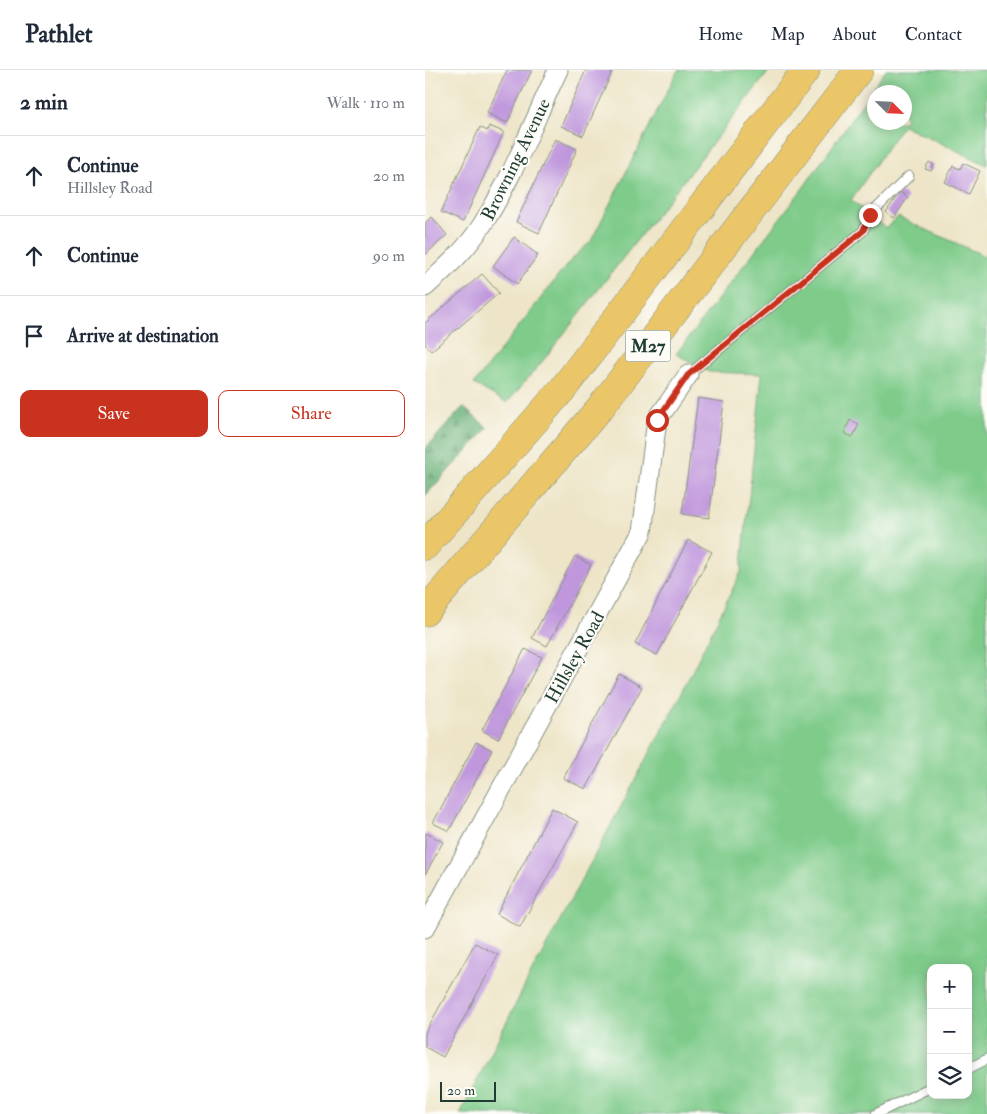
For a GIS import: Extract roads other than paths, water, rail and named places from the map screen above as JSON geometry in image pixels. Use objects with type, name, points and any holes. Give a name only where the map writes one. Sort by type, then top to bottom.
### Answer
[{"type":"highway","name":"M27","points":[[425,546],[562,390],[806,70]]},
{"type":"highway","name":"M27","points":[[425,612],[599,408],[859,70]]},
{"type":"street","name":"Browning Avenue","points":[[425,287],[464,249],[482,226],[497,200],[557,70]]},
{"type":"street","name":"Hillsley Road","points":[[425,928],[641,532],[657,420],[688,375]]},
{"type":"lane","points":[[688,375],[863,231],[870,215],[909,176]]},
{"type":"lane","points":[[972,1067],[987,1059]]},
{"type":"lane","points":[[876,1114],[927,1089]]}]
